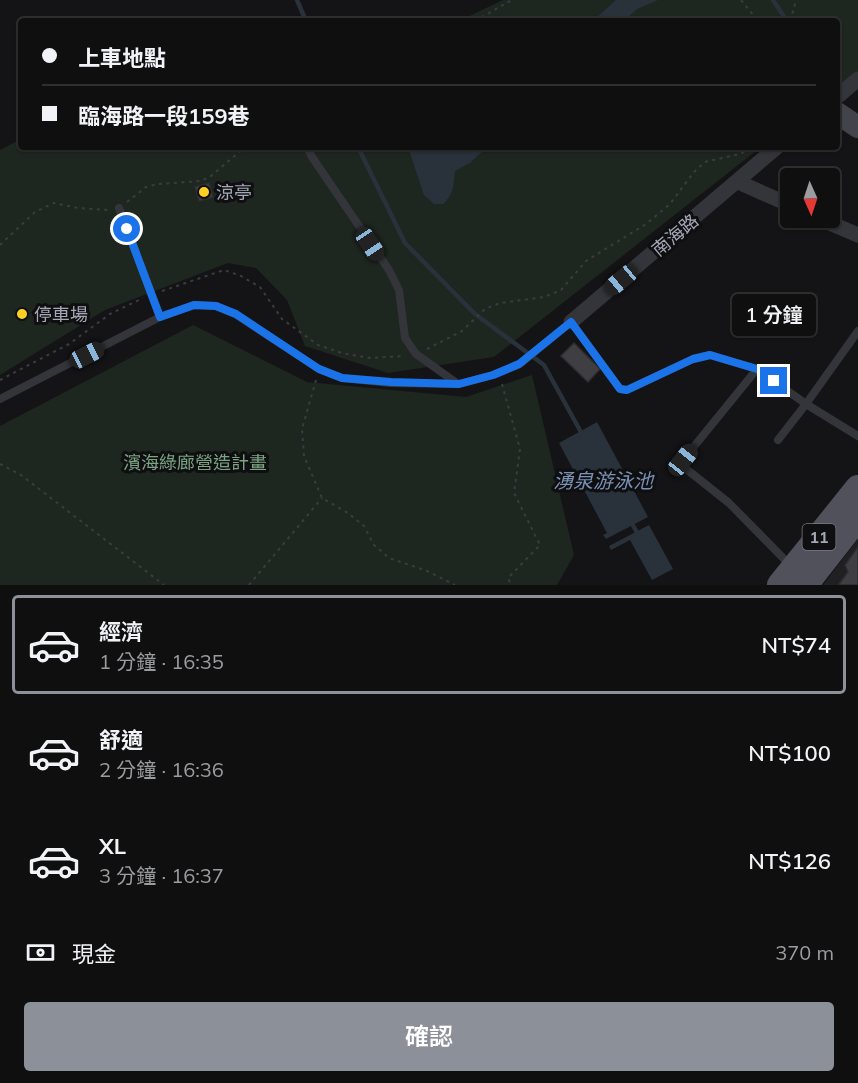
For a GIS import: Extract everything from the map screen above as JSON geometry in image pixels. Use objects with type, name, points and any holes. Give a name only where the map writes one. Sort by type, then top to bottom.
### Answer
[{"type":"main road","name":"11","points":[[793,580],[858,488]]},
{"type":"main road","name":"11","points":[[793,580],[858,517]]},
{"type":"street","points":[[840,94],[858,79]]},
{"type":"street","points":[[840,115],[858,127]]},
{"type":"street","name":"南海路","points":[[571,322],[774,150]]},
{"type":"street","points":[[738,182],[780,201]]},
{"type":"street","points":[[840,227],[858,235]]},
{"type":"lane","points":[[308,150],[389,270],[399,290],[405,338],[416,354],[459,384]]},
{"type":"lane","points":[[119,208],[160,317]]},
{"type":"lane","points":[[0,399],[160,317],[194,305],[216,306],[236,314],[319,369],[342,378],[391,382],[459,384],[499,373],[519,364],[571,322],[620,389],[627,390],[693,359],[710,355],[757,369],[858,436]]},
{"type":"lane","points":[[778,440],[807,404],[858,331]]},
{"type":"lane","points":[[757,369],[683,460],[685,468],[729,503],[793,580]]},
{"type":"path","points":[[480,18],[512,0]]},
{"type":"path","points":[[741,0],[756,18]]},
{"type":"path","points":[[792,18],[797,0]]},
{"type":"path","points":[[0,380],[69,344],[110,314],[153,295],[224,270],[241,276],[260,287],[282,319],[318,345],[342,353],[370,358],[416,354],[462,331],[485,309],[500,303],[544,297],[561,290],[586,261],[637,230],[670,204],[694,172],[705,162],[748,150]]},
{"type":"path","points":[[319,369],[302,429],[304,456],[322,498],[348,513],[364,526],[374,545],[389,558],[427,571],[455,585]]},
{"type":"path","points":[[499,373],[520,449],[514,493],[540,545],[508,578],[511,585]]},
{"type":"path","points":[[0,464],[21,475],[164,585]]},
{"type":"path","points":[[249,585],[322,498]]},
{"type":"shaded area","points":[[858,539],[858,585],[823,585]]},
{"type":"green space","points":[[503,0],[858,0],[858,72],[840,86],[840,18],[465,18]]},
{"type":"green space","points":[[18,141],[18,150],[757,150],[494,357],[388,373],[305,346],[287,300],[256,268],[228,263],[105,310],[0,375],[0,150]]},
{"type":"green space","name":"濱海綠廊營造計畫","points":[[193,325],[307,382],[466,397],[532,375],[574,555],[557,585],[0,585],[0,426]]},
{"type":"water","points":[[616,0],[658,0],[637,9],[627,18],[596,18]]},
{"type":"water","points":[[409,150],[484,150],[470,163],[455,171],[453,189],[443,204],[434,204],[424,195]]},
{"type":"water","name":"湧泉游泳池","points":[[597,422],[648,517],[606,539],[603,535],[607,533],[559,443]]},
{"type":"water","points":[[649,525],[673,569],[652,580],[630,540],[611,550],[609,546]]},
{"type":"building","name":"涼亭","points":[[209,183],[213,197],[199,201],[195,187]]},
{"type":"building","points":[[574,343],[600,369],[588,382],[561,356]]},
{"type":"building","points":[[858,547],[858,585],[841,585],[839,584],[848,572],[845,565]]},
{"type":"waterway","points":[[297,0],[305,18]]},
{"type":"waterway","points":[[773,0],[785,18]]},
{"type":"waterway","points":[[359,150],[405,243],[475,314],[544,365],[582,434]]},
{"type":"waterway","points":[[630,520],[639,536]]},
{"type":"place","name":"涼亭","points":[[204,192]]},
{"type":"place","name":"停車場","points":[[22,314]]},
{"type":"route","points":[[127,229],[160,317],[194,305],[216,306],[236,314],[319,369],[342,378],[459,384],[493,375],[519,364],[571,322],[620,389],[627,390],[693,359],[710,355],[757,369],[774,381]]}]
